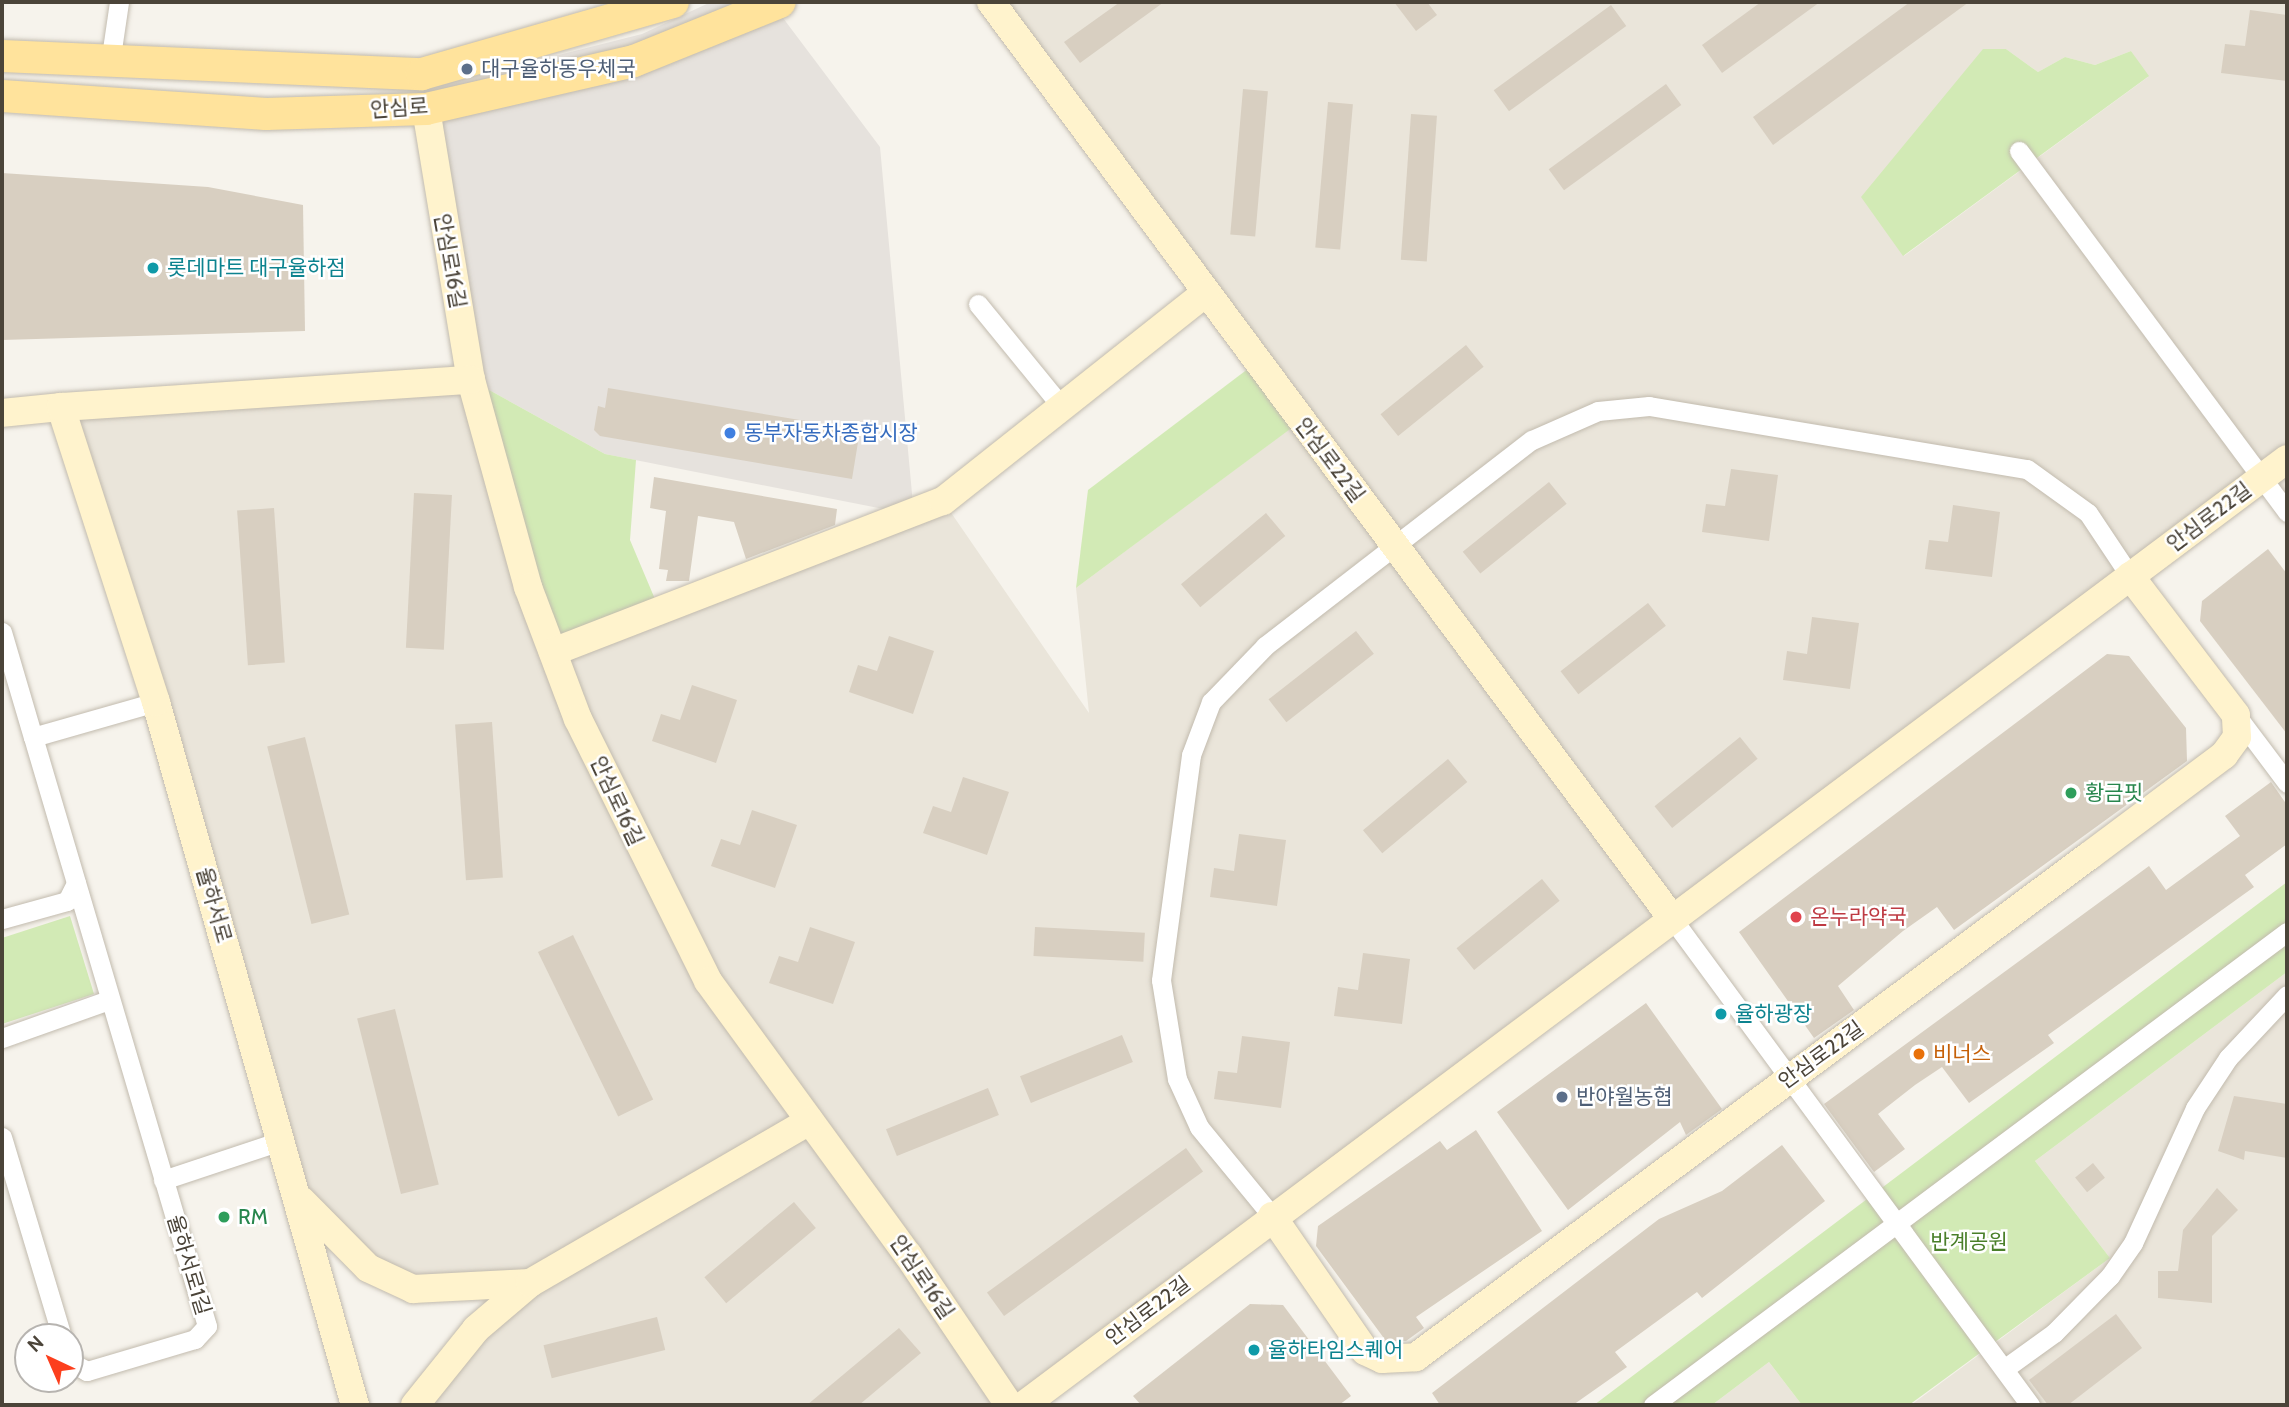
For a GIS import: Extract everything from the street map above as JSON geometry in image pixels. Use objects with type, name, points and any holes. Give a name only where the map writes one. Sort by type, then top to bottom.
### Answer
[{"type":"main road","name":"안심로","points":[[2,56],[110,63],[422,74],[673,2]]},
{"type":"main road","name":"안심로","points":[[2,96],[266,114],[426,109],[634,61],[780,2]]},
{"type":"main road","name":"안심로22길","points":[[991,2],[1671,917]]},
{"type":"main road","name":"안심로16길","points":[[426,109],[471,380],[553,652],[649,869],[708,981],[810,1121],[1009,1405]]},
{"type":"main road","points":[[553,652],[943,501],[1205,293]]},
{"type":"main road","points":[[2,413],[471,380]]},
{"type":"main road","name":"율하서로","points":[[61,407],[156,702],[284,1140],[355,1405]]},
{"type":"main road","name":"안심로22길","points":[[1024,1405],[1671,917],[2287,459]]},
{"type":"main road","points":[[2130,576],[2236,715]]},
{"type":"main road","name":"안심로22길","points":[[1272,1216],[1365,1350],[1382,1359],[1416,1357],[2224,755],[2237,737],[2236,715]]},
{"type":"main road","points":[[415,1405],[477,1329],[530,1283],[810,1121]]},
{"type":"main road","points":[[300,1199],[368,1268],[414,1289],[530,1283]]},
{"type":"street","points":[[110,63],[119,2]]},
{"type":"street","points":[[2019,151],[2287,512]]},
{"type":"street","points":[[978,304],[1062,407]]},
{"type":"street","points":[[1272,1216],[1199,1127],[1177,1079],[1161,980],[1191,755],[1211,702],[1265,646],[1532,440],[1598,411],[1649,406],[2027,469],[2088,513],[2130,576]]},
{"type":"street","name":"율하서로1길","points":[[2,632],[207,1326],[195,1339],[87,1371],[84,1369]]},
{"type":"street","points":[[33,737],[156,702]]},
{"type":"street","points":[[2236,715],[2287,783]]},
{"type":"street","points":[[2,919],[67,901],[76,883]]},
{"type":"street","points":[[1671,917],[2031,1405]]},
{"type":"street","points":[[1653,1405],[2287,932]]},
{"type":"street","points":[[2004,1369],[2054,1333],[2110,1276],[2133,1244],[2194,1108],[2245,1038],[2287,995]]},
{"type":"street","points":[[2,1038],[109,1000]]},
{"type":"street","points":[[2,1137],[58,1323]]},
{"type":"street","points":[[163,1180],[284,1140]]},
{"type":"shaded area","points":[[711,2],[771,2],[880,147],[914,515],[605,454],[471,380],[424,89],[642,34]]},
{"type":"shaded area","points":[[993,2],[2287,2],[2287,512],[2262,478],[1024,1405],[415,1405],[529,1284],[413,1289],[300,1199],[61,407],[471,380],[553,651],[943,501],[1089,713],[1076,588],[1300,421]],"holes":[[[2006,49],[2038,72],[2065,57],[2095,65],[2131,51],[2148,77],[1904,256]]]},
{"type":"shaded area","points":[[2287,972],[2287,1405],[1911,1405],[2110,1258],[2035,1161]]},
{"type":"shaded area","points":[[1769,1362],[1802,1405],[1712,1405]]},
{"type":"green space","points":[[1983,49],[2006,49],[2038,72],[2065,57],[2095,65],[2131,51],[2149,76],[1903,256],[1861,197]]},
{"type":"green space","points":[[1257,362],[1301,421],[1076,588],[1088,490]]},
{"type":"green space","points":[[471,380],[605,454],[636,460],[630,540],[660,611],[553,652]]},
{"type":"green space","name":"반계공원","points":[[2287,882],[2287,972],[2035,1161],[2110,1258],[1909,1405],[1802,1405],[1769,1362],[1712,1405],[1594,1405]]},
{"type":"green space","points":[[70,916],[94,994],[2,1024],[2,938]]},
{"type":"building","points":[[1120,2],[1164,2],[1080,63],[1064,42]]},
{"type":"building","points":[[1394,2],[1427,2],[1437,15],[1416,31]]},
{"type":"building","points":[[1761,2],[1820,2],[1722,73],[1702,45]]},
{"type":"building","points":[[1910,2],[1969,2],[1773,145],[1753,117]]},
{"type":"building","points":[[1611,5],[1626,26],[1509,111],[1494,90]]},
{"type":"building","points":[[2250,10],[2287,15],[2287,81],[2221,73],[2225,44],[2245,46]]},
{"type":"building","points":[[1666,84],[1681,105],[1564,190],[1549,169]]},
{"type":"building","points":[[1243,89],[1268,91],[1255,237],[1230,234]]},
{"type":"building","points":[[1328,102],[1353,104],[1340,250],[1315,247]]},
{"type":"building","points":[[1411,114],[1437,116],[1427,261],[1401,260]]},
{"type":"building","name":"롯데마트 대구율하점","points":[[2,173],[208,187],[303,205],[305,331],[2,340]]},
{"type":"building","points":[[1466,345],[1484,367],[1398,436],[1381,414]]},
{"type":"building","name":"동부자동차종합시장","points":[[608,388],[860,430],[852,479],[600,436],[594,430],[598,406],[605,408]]},
{"type":"building","points":[[1731,469],[1778,475],[1769,541],[1702,532],[1706,504],[1725,506]]},
{"type":"building","points":[[654,477],[837,509],[835,525],[746,559],[734,522],[698,516],[689,581],[666,581],[668,570],[659,569],[666,511],[650,508]]},
{"type":"building","points":[[1549,482],[1567,504],[1480,574],[1463,552]]},
{"type":"building","points":[[414,493],[452,495],[444,650],[406,648]]},
{"type":"building","points":[[1953,505],[2000,512],[1992,577],[1925,569],[1929,540],[1948,542]]},
{"type":"building","points":[[274,508],[285,663],[248,665],[237,511]]},
{"type":"building","points":[[1266,513],[1285,536],[1200,607],[1181,584]]},
{"type":"building","points":[[2268,549],[2287,574],[2287,734],[2200,621],[2202,601]]},
{"type":"building","points":[[1648,603],[1666,626],[1578,694],[1561,671]]},
{"type":"building","points":[[1812,617],[1859,623],[1850,689],[1783,680],[1787,651],[1807,654]]},
{"type":"building","points":[[1356,631],[1374,654],[1286,722],[1269,699]]},
{"type":"building","points":[[889,636],[934,651],[913,714],[849,692],[858,665],[877,671]]},
{"type":"building","points":[[2107,654],[2129,656],[2186,728],[2187,761],[1954,930],[1937,907],[1903,931],[1838,986],[1854,1010],[1814,1038],[1739,932]]},
{"type":"building","points":[[692,685],[737,700],[716,763],[652,741],[661,714],[680,720]]},
{"type":"building","points":[[492,722],[503,878],[466,880],[455,725]]},
{"type":"building","points":[[305,737],[349,915],[311,924],[267,746]]},
{"type":"building","points":[[1740,737],[1758,759],[1672,828],[1655,806]]},
{"type":"building","points":[[1448,759],[1467,782],[1382,853],[1363,830]]},
{"type":"building","points":[[963,777],[1009,792],[987,855],[923,833],[933,806],[951,812]]},
{"type":"building","points":[[2271,782],[2287,805],[2287,844],[2245,875],[2254,887],[2048,1035],[2054,1043],[1969,1103],[1942,1067],[1915,1085],[1878,1114],[1905,1149],[1874,1172],[1824,1104],[2149,866],[2166,890],[2240,836],[2225,816]]},
{"type":"building","points":[[752,810],[797,825],[775,888],[711,866],[721,839],[740,845]]},
{"type":"building","points":[[1239,834],[1286,840],[1277,906],[1210,897],[1214,868],[1234,871]]},
{"type":"building","points":[[1542,879],[1560,901],[1474,970],[1457,948]]},
{"type":"building","points":[[810,927],[855,942],[833,1004],[769,983],[779,956],[798,962]]},
{"type":"building","points":[[1035,927],[1145,933],[1143,962],[1033,956]]},
{"type":"building","points":[[573,935],[653,1099],[618,1117],[538,952]]},
{"type":"building","points":[[1363,953],[1410,959],[1402,1024],[1334,1016],[1338,987],[1358,990]]},
{"type":"building","points":[[1646,1003],[1722,1109],[1686,1135],[1680,1122],[1568,1210],[1497,1112]]},
{"type":"building","points":[[395,1009],[439,1185],[401,1194],[357,1018]]},
{"type":"building","points":[[1122,1035],[1133,1062],[1031,1103],[1020,1076]]},
{"type":"building","points":[[1242,1036],[1290,1042],[1281,1108],[1214,1099],[1218,1071],[1237,1073]]},
{"type":"building","points":[[988,1088],[999,1115],[897,1156],[886,1129]]},
{"type":"building","points":[[2234,1096],[2287,1104],[2287,1158],[2245,1151],[2244,1160],[2218,1151]]},
{"type":"building","points":[[1476,1130],[1542,1231],[1416,1317],[1424,1328],[1406,1341],[1386,1341],[1316,1246],[1318,1226],[1440,1141],[1447,1150]]},
{"type":"building","points":[[1782,1145],[1825,1201],[1702,1298],[1697,1292],[1615,1352],[1627,1367],[1573,1405],[1440,1405],[1432,1393],[1659,1219],[1722,1191]]},
{"type":"building","points":[[1186,1148],[1203,1171],[1004,1316],[987,1293]]},
{"type":"building","points":[[2093,1163],[2105,1178],[2087,1192],[2075,1177]]},
{"type":"building","points":[[2217,1188],[2238,1210],[2212,1236],[2212,1303],[2158,1298],[2158,1271],[2178,1271],[2183,1230]]},
{"type":"building","points":[[794,1202],[816,1228],[726,1303],[704,1277]]},
{"type":"building","name":"율하타임스퀘어","points":[[1250,1304],[1283,1305],[1351,1396],[1339,1405],[1141,1405],[1133,1396]]},
{"type":"building","points":[[2116,1314],[2142,1348],[2068,1405],[2048,1405],[2029,1380]]},
{"type":"building","points":[[657,1317],[665,1350],[552,1378],[543,1345]]},
{"type":"building","points":[[899,1328],[921,1353],[859,1405],[807,1405]]},
{"type":"place","name":"대구율하동우체국","points":[[467,69]]},
{"type":"place","name":"롯데마트 대구율하점","points":[[153,268]]},
{"type":"place","name":"동부자동차종합시장","points":[[730,433]]},
{"type":"place","name":"황금핏","points":[[2071,793]]},
{"type":"place","name":"온누라약국","points":[[1796,917]]},
{"type":"place","name":"율하광장","points":[[1721,1014]]},
{"type":"place","name":"비너스","points":[[1919,1054]]},
{"type":"place","name":"반야월농협","points":[[1562,1097]]},
{"type":"place","name":"RM","points":[[224,1217]]},
{"type":"place","name":"율하타임스퀘어","points":[[1254,1350]]}]
